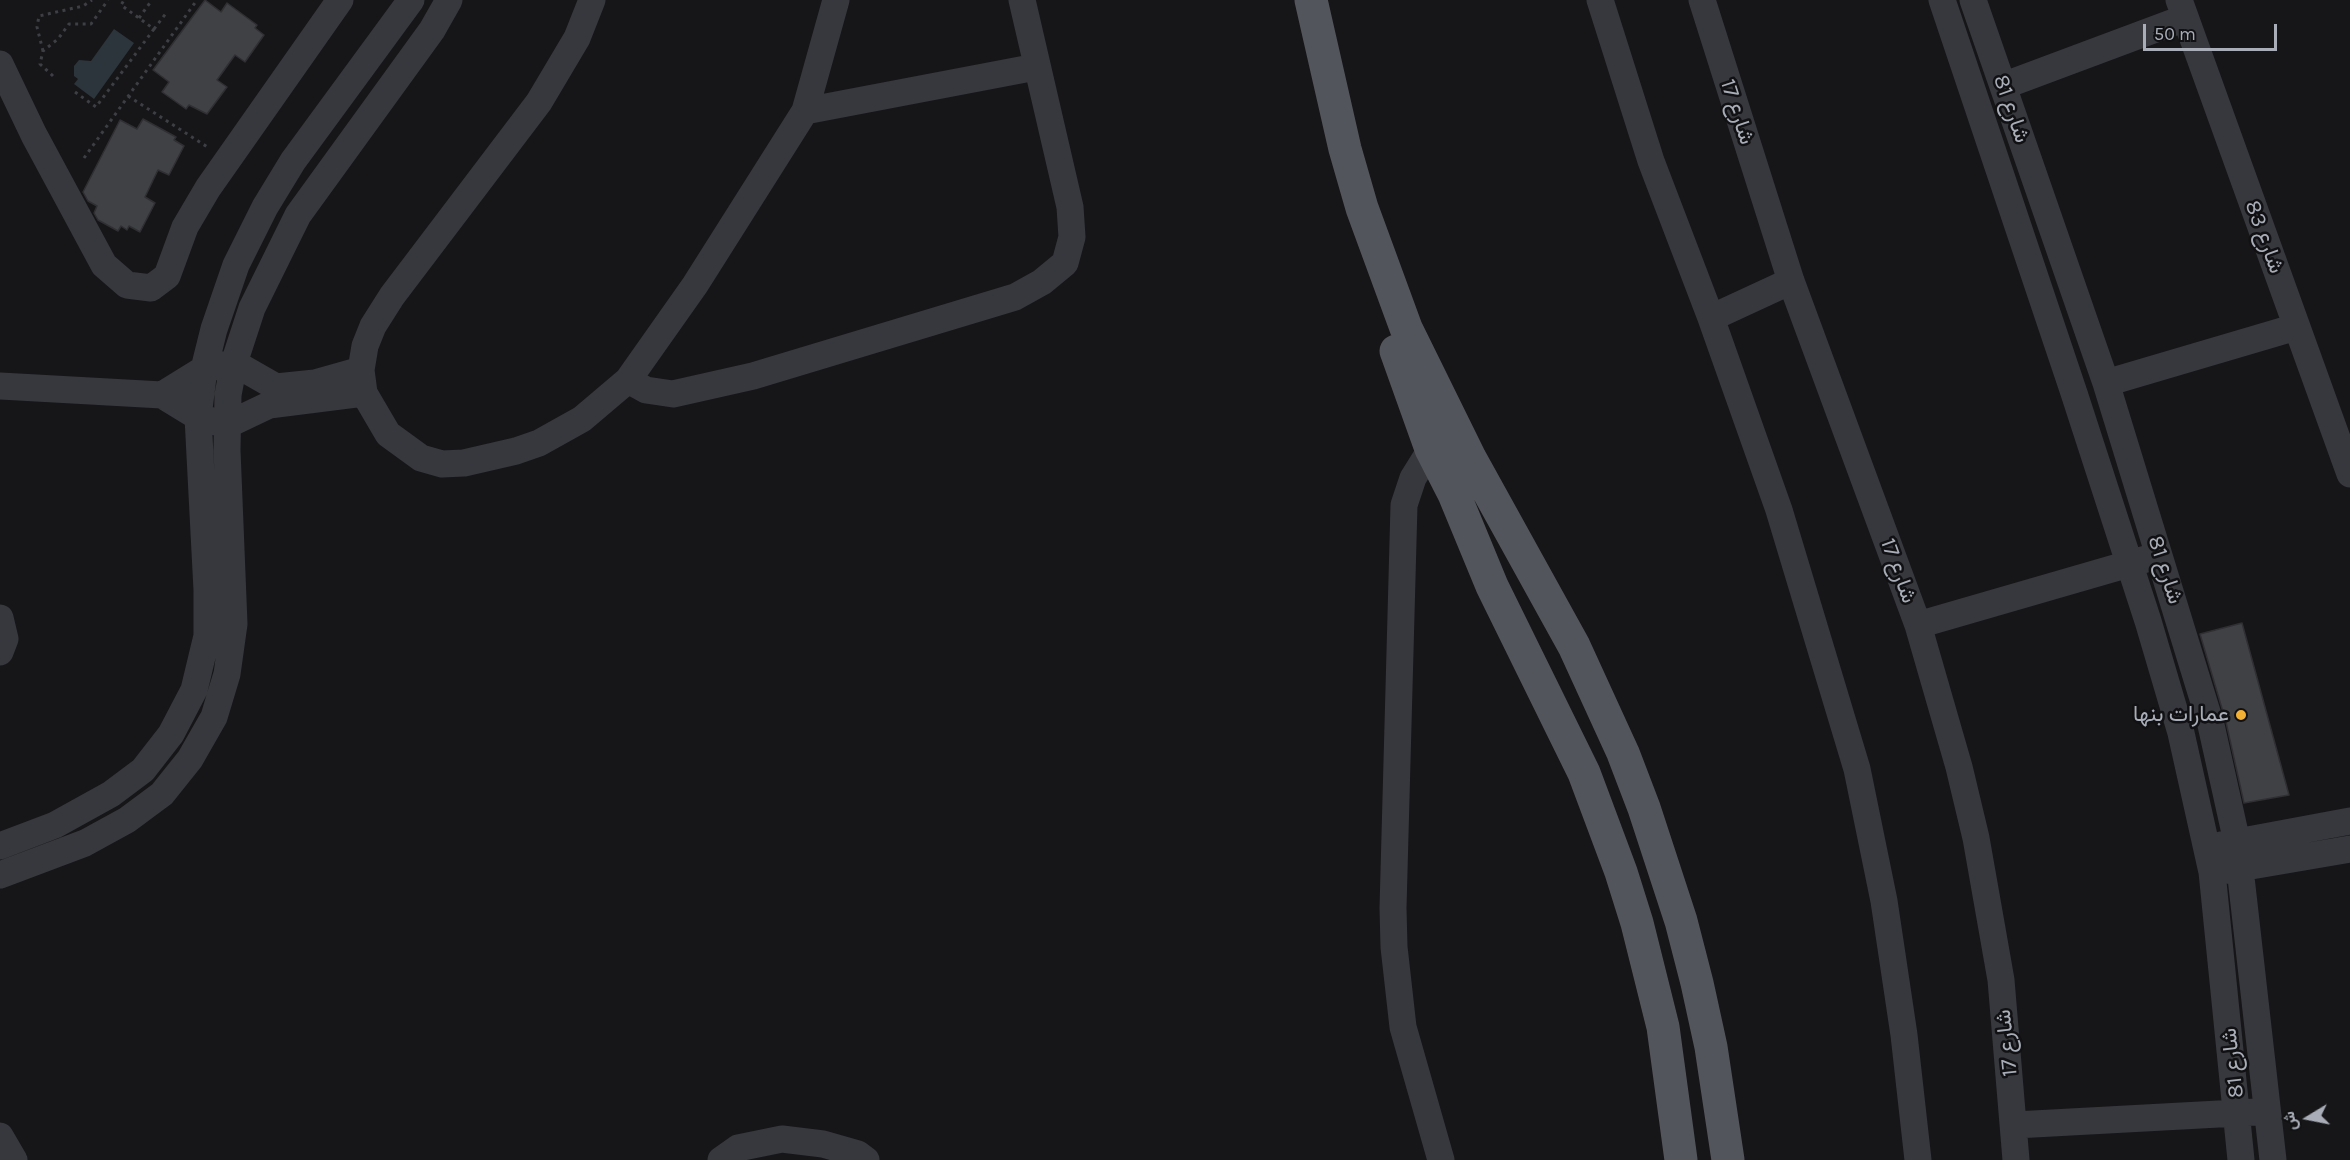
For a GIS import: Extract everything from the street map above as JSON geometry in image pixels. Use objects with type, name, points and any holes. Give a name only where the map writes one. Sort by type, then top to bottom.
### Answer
[{"type":"main road","points":[[1289,0],[1306,76],[1340,197],[1431,449],[1454,494],[1505,614],[1584,773],[1618,862],[1637,923],[1663,1027],[1681,1160]]},
{"type":"main road","points":[[1311,0],[1329,89],[1347,159],[1406,328],[1470,458],[1574,646],[1618,742],[1644,808],[1681,921],[1697,983],[1711,1047],[1728,1160]]},
{"type":"street","points":[[0,64],[34,135],[104,265],[127,285],[151,288],[167,276],[185,227],[228,160],[340,0]]},
{"type":"street","points":[[0,846],[55,825],[111,794],[143,770],[171,734],[194,690],[207,636],[207,590],[198,417],[204,369],[237,265],[265,207],[292,161],[411,0]]},
{"type":"street","points":[[0,875],[85,843],[127,820],[162,794],[190,759],[214,717],[227,674],[234,624],[228,395],[234,363],[252,308],[298,215],[432,30],[449,0]]},
{"type":"street","points":[[592,0],[577,38],[538,102],[392,296],[373,326],[365,346],[362,382],[388,434],[421,458],[442,464],[465,463],[516,452],[539,443],[582,419],[628,380],[708,265],[805,111],[836,0]]},
{"type":"street","points":[[628,380],[646,390],[673,394],[753,376],[1016,297],[1042,282],[1065,263],[1072,237],[1070,207],[1022,0]]},
{"type":"street","points":[[1600,0],[1651,161],[1711,318],[1779,510],[1857,769],[1886,912],[1904,1035],[1918,1160]]},
{"type":"street","name":"شارع 17","points":[[1702,0],[1791,281],[1918,625],[1959,767],[1988,899],[2001,980],[2015,1125],[2016,1160]]},
{"type":"street","name":"شارع 81","points":[[1942,0],[2020,228],[2178,722],[2210,860],[2238,1113],[2241,1160]]},
{"type":"street","name":"شارع 81","points":[[1973,0],[2106,383],[2202,691],[2239,855],[2273,1160]]},
{"type":"street","points":[[2003,86],[2182,9]]},
{"type":"street","name":"شارع 83","points":[[2182,9],[2350,474]]},
{"type":"street","points":[[805,111],[1036,67]]},
{"type":"street","points":[[2020,228],[2049,216]]},
{"type":"street","points":[[1711,318],[1791,281]]},
{"type":"street","points":[[2106,383],[2296,327]]},
{"type":"street","points":[[162,395],[204,369],[234,363],[276,387],[362,382]]},
{"type":"street","points":[[6,388],[162,395],[198,417],[227,424],[269,405],[362,382]]},
{"type":"street","points":[[1431,449],[1413,478],[1404,505],[1393,908],[1403,1027],[1441,1160]]},
{"type":"street","points":[[1918,625],[2129,565],[2159,554]]},
{"type":"street","points":[[0,618],[5,639],[0,652]]},
{"type":"street","points":[[2239,855],[2350,821]]},
{"type":"street","points":[[2210,860],[2239,855],[2350,849]]},
{"type":"street","points":[[2015,1125],[2269,1111]]},
{"type":"street","points":[[0,1136],[14,1160]]},
{"type":"street","points":[[721,1160],[738,1148],[782,1139],[823,1144],[858,1154],[866,1160]]},
{"type":"path","points":[[53,76],[40,64],[42,51],[37,27],[39,16],[83,6],[92,0]]},
{"type":"path","points":[[42,51],[58,39],[69,24],[91,24],[108,0]]},
{"type":"path","points":[[124,0],[121,6],[154,29]]},
{"type":"path","points":[[139,18],[152,0]]},
{"type":"path","points":[[84,158],[197,0]]},
{"type":"path","points":[[75,92],[96,107],[167,12]]},
{"type":"path","points":[[128,96],[228,160]]},
{"type":"shaded area","points":[[114,29],[134,43],[94,99],[74,84],[78,79],[74,76],[74,66],[79,60],[91,61]]},
{"type":"building","points":[[205,0],[221,12],[227,3],[257,25],[255,28],[264,35],[245,62],[235,55],[217,80],[227,87],[207,114],[189,105],[186,109],[162,92],[169,82],[153,70]]},
{"type":"building","points":[[143,119],[176,137],[174,140],[184,146],[169,175],[158,170],[145,197],[155,203],[140,232],[129,226],[127,230],[121,226],[118,231],[98,220],[94,213],[97,206],[88,201],[83,192],[120,120],[137,129]]},
{"type":"building","name":"عمارات بنها","points":[[2242,623],[2289,795],[2244,803],[2226,722],[2200,634]]},
{"type":"place","name":"عمارات بنها","points":[[2241,715]]}]
